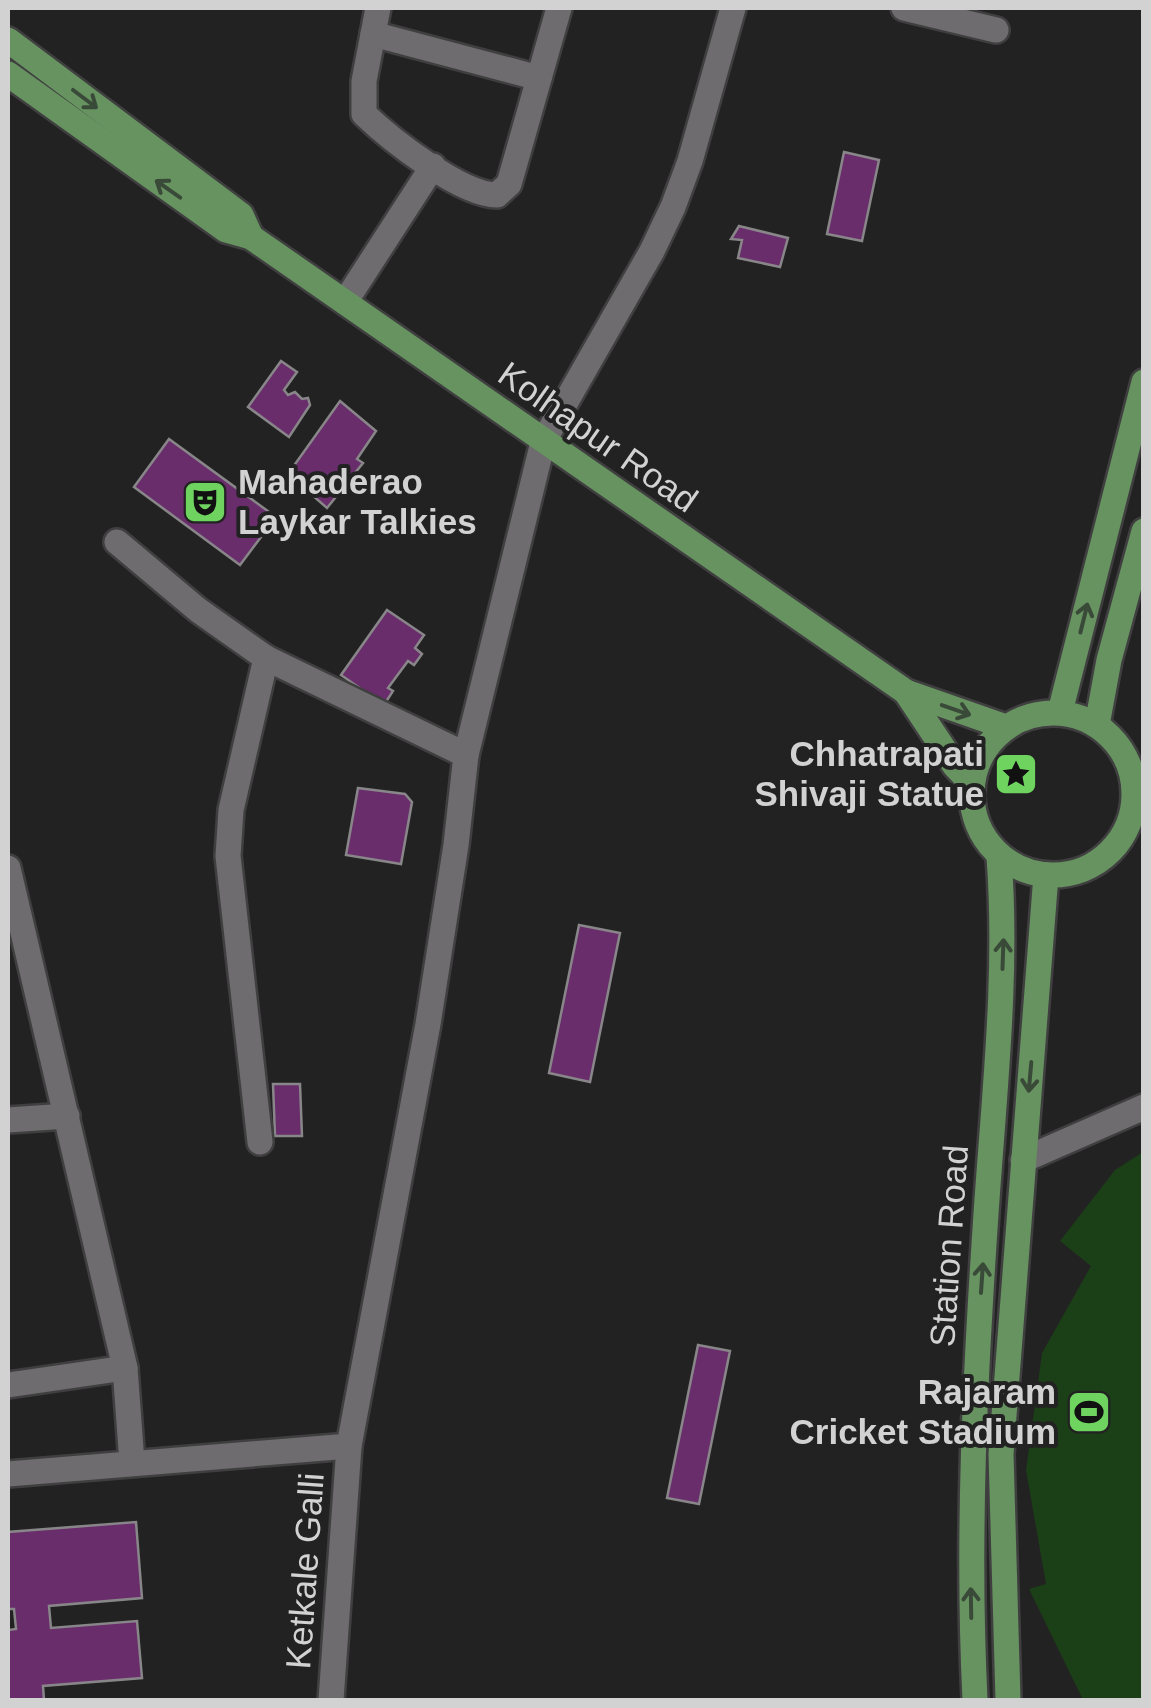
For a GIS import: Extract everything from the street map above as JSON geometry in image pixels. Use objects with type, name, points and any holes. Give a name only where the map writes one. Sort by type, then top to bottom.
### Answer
[{"type":"main road","name":"Kolhapur Road","points":[[8,40],[240,215],[251,238]]},
{"type":"main road","name":"Kolhapur Road","points":[[8,74],[226,230],[251,238],[906,692],[1006,727]]},
{"type":"main road","points":[[1060,712],[1144,382]]},
{"type":"main road","points":[[1096,726],[1109,660],[1144,530]]},
{"type":"main road","name":"Kolhapur Road","points":[[906,692],[972,784]]},
{"type":"main road","points":[[1060,712],[1096,726],[1117,743],[1130,767],[1138,820],[1100,862],[1076,874],[1046,875],[1022,870],[999,856],[982,836],[973,810],[972,784],[990,740],[1018,721],[1060,712]]},
{"type":"main road","name":"Station Road","points":[[975,1700],[970,1539],[972,1443],[1003,955],[999,856]]},
{"type":"main road","name":"Station Road","points":[[1008,1700],[1001,1454],[1046,875]]},
{"type":"street","points":[[378,8],[364,80],[364,114],[387,136],[481,195],[496,195],[509,184],[559,8]]},
{"type":"street","name":"Ketkale Galli","points":[[331,1700],[349,1446],[428,1024],[466,754],[543,442],[674,207],[733,8]]},
{"type":"street","points":[[904,8],[996,30]]},
{"type":"street","points":[[373,34],[539,78]]},
{"type":"street","points":[[345,302],[432,166]]},
{"type":"street","points":[[116,542],[198,610],[266,658],[466,754]]},
{"type":"street","points":[[260,1142],[228,856],[231,810],[266,658]]},
{"type":"street","points":[[8,868],[125,1368],[132,1463]]},
{"type":"street","points":[[1023,1160],[1144,1107]]},
{"type":"street","points":[[8,1120],[66,1116]]},
{"type":"street","points":[[8,1385],[125,1368]]},
{"type":"street","points":[[8,1474],[349,1446]]},
{"type":"green space","name":"Rajaram Cricket Stadium","points":[[1143,1152],[1143,1700],[1083,1700],[1029,1589],[1046,1584],[1026,1470],[1042,1353],[1091,1266],[1060,1241],[1115,1170]]},
{"type":"building","points":[[844,152],[879,160],[862,241],[827,234]]},
{"type":"building","points":[[739,226],[788,238],[780,267],[738,258],[742,240],[731,239]]},
{"type":"building","points":[[281,361],[297,372],[284,390],[288,395],[295,392],[302,399],[308,398],[310,405],[289,437],[248,407]]},
{"type":"building","points":[[340,401],[376,431],[357,459],[363,463],[327,508],[288,474]]},
{"type":"building","name":"Mahaderao Laykar Talkies","points":[[169,439],[276,517],[240,565],[134,487]]},
{"type":"building","points":[[387,610],[424,635],[415,648],[422,654],[414,665],[408,661],[388,688],[393,691],[384,705],[341,675]]},
{"type":"building","points":[[358,788],[405,794],[412,802],[401,864],[346,855]]},
{"type":"building","points":[[579,925],[620,933],[590,1082],[549,1073]]},
{"type":"building","points":[[273,1084],[300,1084],[302,1136],[275,1136]]},
{"type":"building","points":[[698,1345],[730,1351],[699,1504],[667,1498]]},
{"type":"building","points":[[136,1522],[142,1598],[49,1606],[51,1628],[137,1621],[142,1678],[43,1686],[44,1700],[8,1700],[8,1630],[16,1629],[14,1609],[8,1609],[8,1532]]},
{"type":"place","name":"Mahaderao Laykar Talkies","points":[[205,502]]},
{"type":"place","name":"Chhatrapati Shivaji Statue","points":[[1016,774]]},
{"type":"place","name":"Rajaram Cricket Stadium","points":[[1089,1412]]}]
